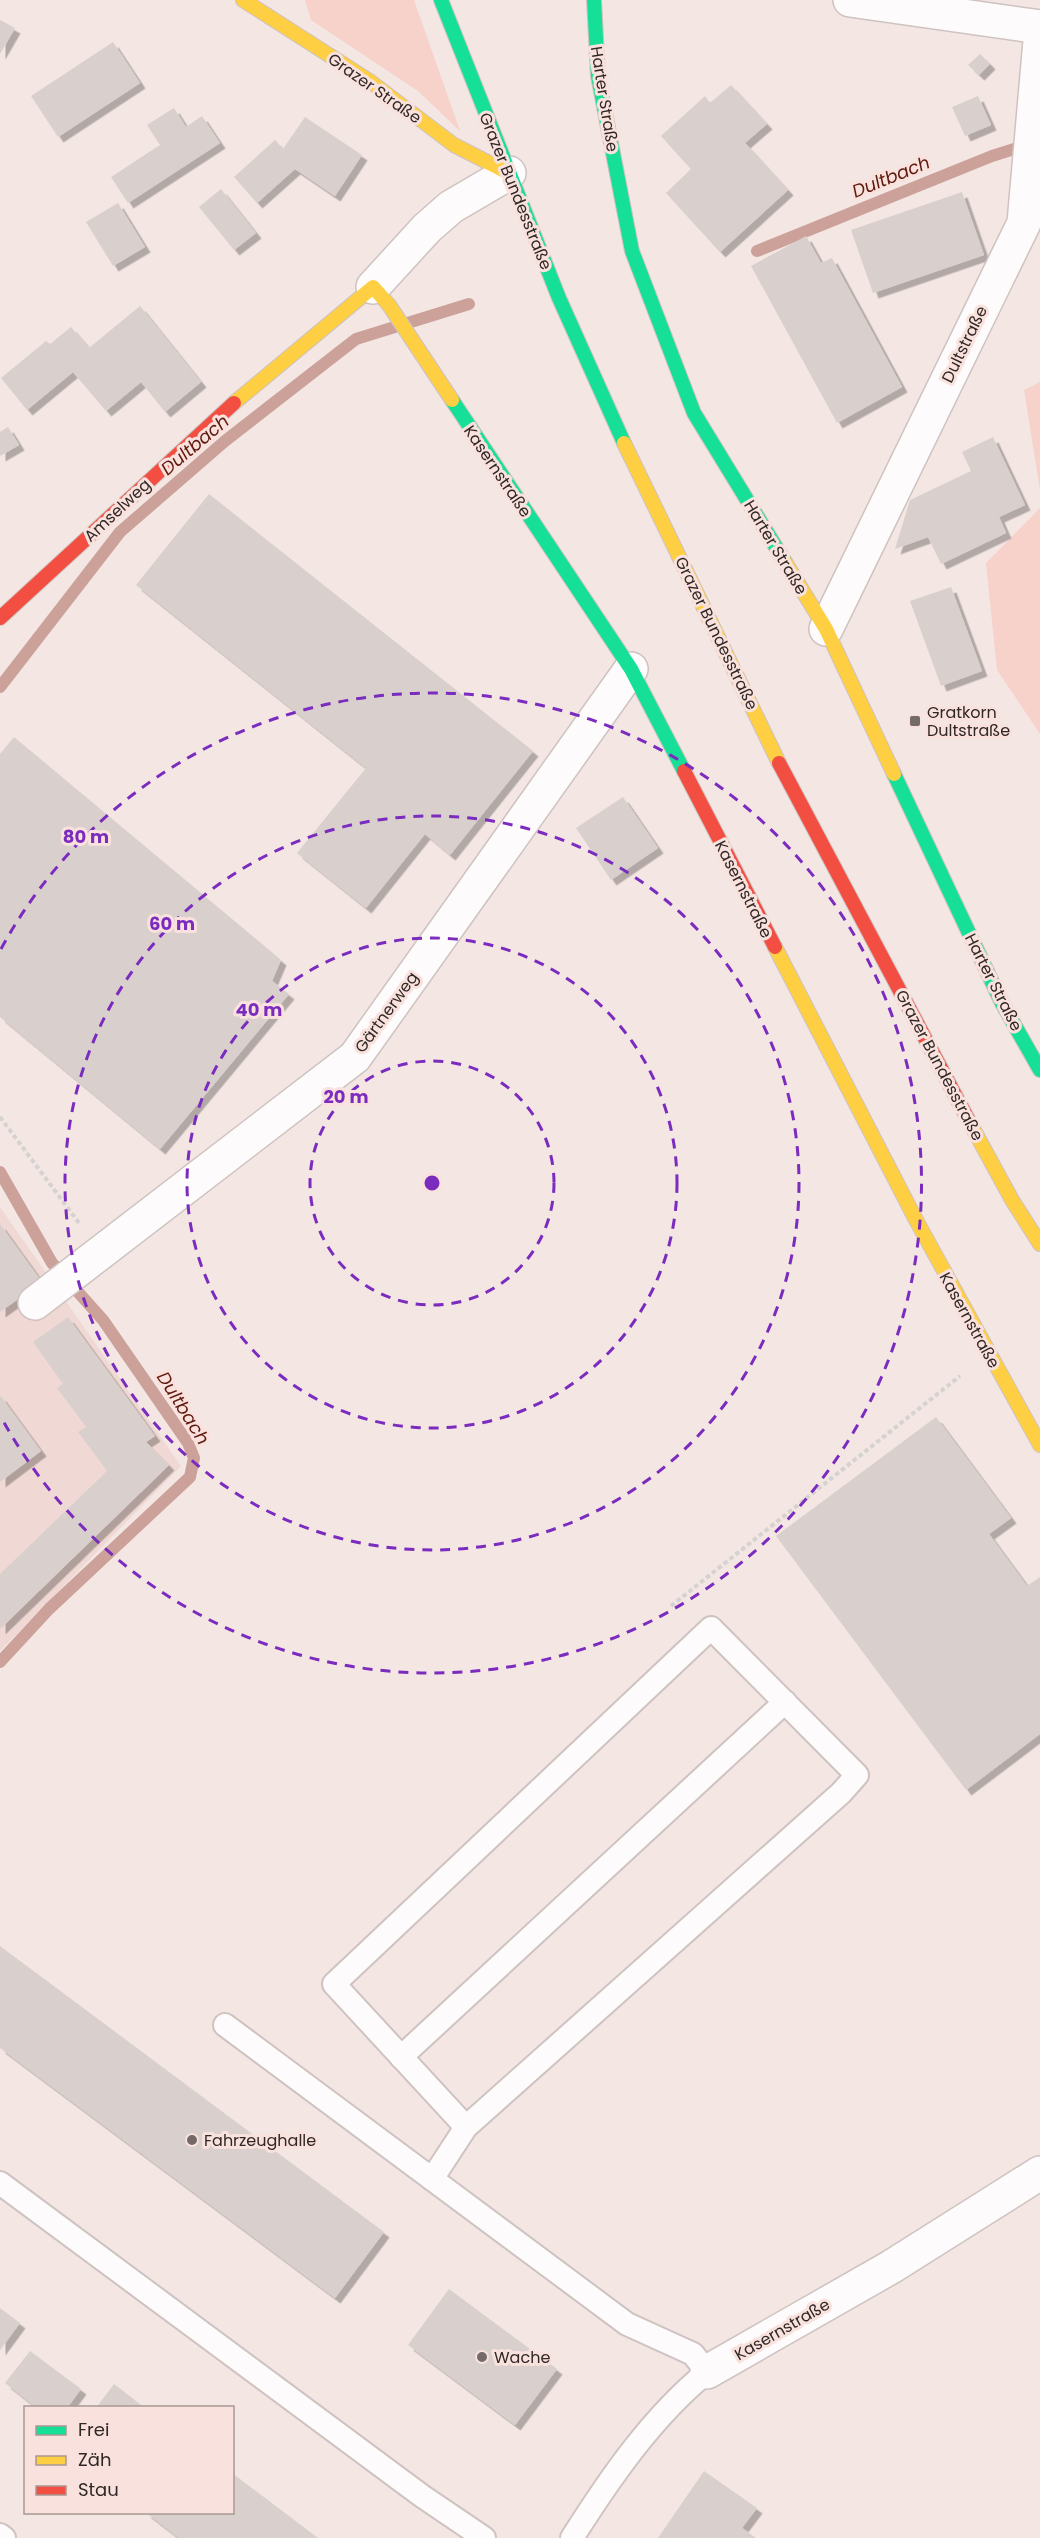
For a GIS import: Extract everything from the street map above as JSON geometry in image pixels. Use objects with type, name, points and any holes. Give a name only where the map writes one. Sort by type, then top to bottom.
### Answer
[{"type":"street","name":"Grazer Bundesstraße","points":[[441,0],[559,298],[614,422],[795,796],[1012,1200],[1040,1244]]},
{"type":"street","name":"Harter Straße","points":[[594,0],[598,76],[632,251],[694,413],[826,629],[1002,1003],[1040,1070]]},
{"type":"street","points":[[850,0],[1040,27]]},
{"type":"street","name":"Grazer Straße","points":[[247,1],[371,82],[454,145],[509,173]]},
{"type":"street","name":"Dultstraße","points":[[826,629],[1032,218],[1029,158],[1040,41]]},
{"type":"street","name":"Amselweg","points":[[0,618],[212,421],[381,296],[427,228],[451,207],[509,173]]},
{"type":"street","name":"Kasernstraße","points":[[381,296],[631,669],[916,1220],[1040,1444]]},
{"type":"street","name":"Gärtnerweg","points":[[53,1290],[355,1057],[631,669]]},
{"type":"street","name":"Kasernstraße","points":[[707,2372],[891,2267],[1040,2173]]},
{"type":"lane","points":[[432,2179],[466,2127],[832,1801],[857,1775],[711,1628],[334,1984],[466,2127]]},
{"type":"lane","points":[[401,2057],[785,1702]]},
{"type":"lane","points":[[225,2025],[627,2324],[693,2354],[707,2372]]},
{"type":"lane","points":[[0,2182],[422,2496],[484,2538]]},
{"type":"lane","name":"Kasernstraße","points":[[572,2538],[602,2491],[655,2423],[688,2387],[707,2372]]},
{"type":"path","points":[[0,1117],[101,1253]]},
{"type":"path","points":[[671,1606],[989,1353]]},
{"type":"shaded area","points":[[305,0],[414,0],[460,131],[418,91],[311,20]]},
{"type":"shaded area","points":[[1040,382],[1040,490],[1024,390]]},
{"type":"shaded area","points":[[1040,508],[1040,734],[997,670],[986,563]]},
{"type":"shaded area","points":[[0,1207],[181,1466],[0,1651]]},
{"type":"building","points":[[0,20],[15,28],[0,54]]},
{"type":"building","points":[[113,42],[140,83],[58,137],[31,96]]},
{"type":"building","points":[[980,54],[990,64],[979,75],[968,65]]},
{"type":"building","points":[[731,85],[767,124],[745,143],[788,190],[720,252],[666,193],[691,169],[661,136],[705,96],[710,103]]},
{"type":"building","points":[[978,96],[991,125],[965,136],[952,107]]},
{"type":"building","points":[[174,108],[186,127],[202,116],[220,143],[128,203],[111,177],[160,145],[147,125]]},
{"type":"building","points":[[305,117],[362,155],[335,196],[295,169],[257,203],[234,177],[275,140],[283,149]]},
{"type":"building","points":[[221,189],[256,233],[234,250],[199,207]]},
{"type":"building","points":[[962,192],[984,255],[873,293],[851,230]]},
{"type":"building","points":[[118,203],[145,247],[113,266],[86,222]]},
{"type":"building","points":[[806,236],[821,263],[832,258],[902,387],[837,423],[751,266]]},
{"type":"building","points":[[140,306],[201,382],[165,412],[141,382],[106,411],[73,372],[27,410],[1,378],[46,341],[50,344],[71,327],[89,348]]},
{"type":"building","points":[[8,427],[19,445],[0,456],[0,432]]},
{"type":"building","points":[[993,437],[1025,505],[999,517],[1006,533],[941,564],[928,537],[895,549],[910,500],[971,471],[962,452]]},
{"type":"building","points":[[209,494],[533,751],[450,855],[425,834],[366,908],[297,853],[366,768],[136,585]]},
{"type":"building","points":[[951,587],[982,671],[941,686],[910,601]]},
{"type":"building","points":[[14,737],[281,960],[272,981],[289,994],[160,1149],[0,1017],[0,754]]},
{"type":"building","points":[[623,797],[658,848],[611,880],[576,828]]},
{"type":"building","points":[[0,1224],[42,1282],[0,1312]]},
{"type":"building","points":[[68,1317],[155,1436],[146,1442],[169,1465],[0,1629],[0,1574],[107,1471],[78,1432],[86,1427],[57,1388],[63,1384],[33,1342]]},
{"type":"building","points":[[0,1395],[41,1451],[0,1482]]},
{"type":"building","points":[[936,1417],[1011,1518],[989,1534],[1027,1586],[1040,1577],[1040,1734],[966,1790],[776,1536]]},
{"type":"building","name":"Fahrzeughalle","points":[[0,1946],[384,2232],[335,2298],[0,2048]]},
{"type":"building","name":"Wache","points":[[449,2289],[557,2369],[515,2425],[408,2345]]},
{"type":"building","points":[[0,2308],[20,2323],[0,2350]]},
{"type":"building","points":[[30,2351],[81,2389],[68,2406],[34,2406],[5,2383]]},
{"type":"building","points":[[114,2384],[142,2406],[98,2406]]},
{"type":"building","points":[[704,2471],[757,2508],[742,2528],[756,2538],[658,2538]]},
{"type":"building","points":[[234,2475],[318,2538],[179,2538],[148,2514],[234,2514]]},
{"type":"waterway","name":"Dultbach","points":[[757,251],[992,156],[1027,145]]},
{"type":"waterway","name":"Dultbach","points":[[0,687],[120,532],[225,441],[356,339],[469,304]]},
{"type":"waterway","name":"Dultbach","points":[[0,1172],[52,1263],[103,1320],[188,1443],[194,1458],[190,1477],[49,1609],[0,1662]]},
{"type":"traffic: fast","points":[[441,0],[559,298],[624,443]]},
{"type":"traffic: fast","points":[[594,0],[598,76],[632,251],[694,413],[785,562]]},
{"type":"traffic: fast","points":[[452,400],[631,669],[684,771]]},
{"type":"traffic: fast","points":[[894,774],[1002,1003],[1040,1070]]},
{"type":"traffic: slow","points":[[243,0],[371,82],[454,145],[509,173]]},
{"type":"traffic: slow","points":[[234,403],[373,287],[389,305],[452,400]]},
{"type":"traffic: slow","points":[[624,443],[779,763]]},
{"type":"traffic: slow","points":[[785,562],[826,629],[894,774]]},
{"type":"traffic: slow","points":[[775,947],[916,1220],[1040,1445]]},
{"type":"traffic: slow","points":[[970,1123],[1012,1200],[1040,1244]]},
{"type":"traffic: jam","points":[[0,618],[234,403]]},
{"type":"traffic: jam","points":[[779,763],[970,1123]]},
{"type":"traffic: jam","points":[[684,771],[775,947]]},
{"type":"place","name":"Gratkorn Dultstraße","points":[[915,721]]},
{"type":"place","name":"Fahrzeughalle","points":[[192,2140]]},
{"type":"place","name":"Wache","points":[[482,2357]]}]
